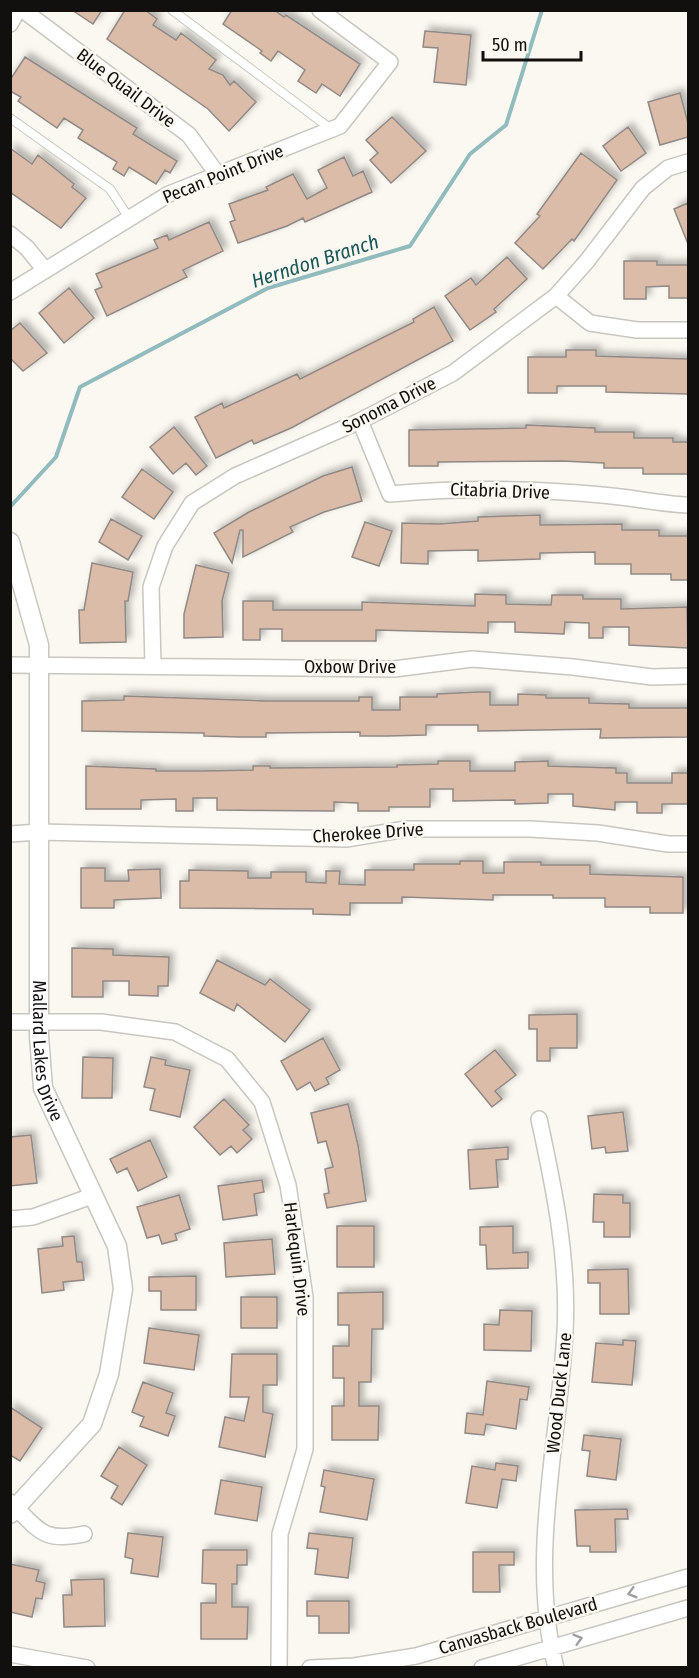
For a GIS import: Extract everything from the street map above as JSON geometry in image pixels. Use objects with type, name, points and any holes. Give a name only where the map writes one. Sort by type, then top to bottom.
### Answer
[{"type":"street","points":[[10,24],[18,10]]},
{"type":"street","name":"Blue Quail Drive","points":[[23,10],[189,135],[218,176]]},
{"type":"street","name":"Pecan Point Drive","points":[[10,292],[169,194],[340,126],[390,62],[320,10]]},
{"type":"street","name":"Sonoma Drive","points":[[153,665],[151,586],[165,546],[192,503],[235,476],[360,421],[453,373],[556,296],[587,261],[643,188],[668,168],[688,162]]},
{"type":"street","points":[[10,234],[27,248],[45,270]]},
{"type":"street","points":[[556,296],[590,323],[637,330],[688,330]]},
{"type":"street","name":"Citabria Drive","points":[[360,421],[390,494],[449,489],[602,495],[658,504],[688,505]]},
{"type":"street","name":"Mallard Lakes Drive","points":[[10,542],[24,585],[39,645],[39,1021],[43,1088],[117,1246],[123,1289],[109,1374],[92,1424],[13,1508]]},
{"type":"street","name":"Oxbow Drive","points":[[10,665],[394,669],[472,659],[573,667],[652,677],[688,676]]},
{"type":"street","name":"Cherokee Drive","points":[[10,834],[39,832],[346,838],[406,829],[530,829],[598,833],[668,844],[688,844]]},
{"type":"street","name":"Harlequin Drive","points":[[10,1022],[101,1022],[175,1032],[227,1059],[262,1102],[288,1185],[305,1297],[305,1449],[280,1534],[279,1668]]},
{"type":"street","name":"Wood Duck Lane","points":[[539,1119],[563,1253],[566,1328],[561,1405],[551,1472],[543,1557],[547,1617],[556,1668]]},
{"type":"street","points":[[10,1220],[33,1217],[92,1196]]},
{"type":"street","points":[[13,1508],[39,1532],[61,1539],[84,1534]]},
{"type":"street","name":"Canvasback Boulevard","points":[[310,1668],[354,1666],[416,1656],[688,1577]]},
{"type":"street","name":"Canvasback Boulevard","points":[[482,1668],[688,1608]]},
{"type":"street","points":[[10,1654],[87,1668]]},
{"type":"lane","points":[[172,10],[331,129]]},
{"type":"lane","points":[[10,118],[110,189],[129,218]]},
{"type":"building","points":[[72,10],[102,10],[93,24]]},
{"type":"building","points":[[125,10],[145,10],[157,19],[153,25],[176,40],[181,33],[216,60],[209,69],[223,75],[230,85],[234,81],[256,102],[229,131],[208,109],[107,39]]},
{"type":"building","points":[[232,10],[274,10],[284,17],[286,15],[360,64],[340,96],[322,84],[316,93],[298,81],[305,70],[278,51],[271,61],[260,53],[262,51],[223,24]]},
{"type":"building","points":[[425,31],[471,35],[466,85],[434,82],[438,48],[423,47]]},
{"type":"building","points":[[25,57],[137,128],[133,134],[177,161],[170,173],[165,170],[156,184],[129,167],[124,176],[113,169],[117,162],[78,138],[83,130],[64,118],[57,128],[18,101],[21,97],[10,91],[10,80]]},
{"type":"building","points":[[680,93],[688,123],[688,137],[660,145],[648,102]]},
{"type":"building","points":[[392,117],[426,151],[391,183],[370,160],[378,153],[366,140]]},
{"type":"building","points":[[628,127],[646,153],[621,171],[603,146]]},
{"type":"building","points":[[10,148],[32,164],[38,155],[74,184],[72,187],[86,198],[61,228],[10,192]]},
{"type":"building","points":[[581,153],[617,180],[574,241],[572,239],[543,269],[515,243],[540,216],[537,214]]},
{"type":"building","points":[[344,157],[353,176],[363,171],[372,192],[305,222],[303,218],[238,243],[230,222],[235,220],[229,204],[268,190],[266,187],[293,174],[307,199],[327,188],[318,170]]},
{"type":"building","points":[[688,203],[688,244],[674,209]]},
{"type":"building","points":[[209,222],[223,251],[183,270],[187,277],[107,316],[95,290],[102,287],[96,274],[158,248],[154,240],[167,235],[169,240]]},
{"type":"building","points":[[507,257],[527,279],[494,309],[496,312],[470,330],[445,296],[471,278],[476,285]]},
{"type":"building","points":[[624,261],[657,261],[657,265],[688,265],[688,298],[669,298],[669,286],[646,287],[646,299],[624,299]]},
{"type":"building","points":[[69,288],[94,318],[64,343],[39,313]]},
{"type":"building","points":[[434,307],[453,341],[291,428],[254,444],[252,440],[216,458],[195,417],[222,403],[224,408],[297,374],[300,379],[414,322],[413,319]]},
{"type":"building","points":[[20,323],[47,353],[23,371],[10,358],[10,331]]},
{"type":"building","points":[[566,350],[596,350],[596,356],[688,359],[688,394],[606,392],[606,386],[557,386],[557,393],[528,393],[528,357],[566,357]]},
{"type":"building","points":[[526,425],[595,428],[595,432],[634,432],[634,438],[673,438],[673,442],[688,442],[688,474],[643,474],[643,468],[604,468],[604,463],[562,461],[438,462],[438,466],[409,466],[409,430],[526,428]]},
{"type":"building","points":[[174,427],[207,466],[196,475],[186,463],[173,474],[150,447]]},
{"type":"building","points":[[352,467],[362,501],[324,512],[290,527],[293,532],[243,557],[243,530],[240,530],[232,563],[214,533],[249,512],[323,476]]},
{"type":"building","points":[[142,469],[173,492],[154,519],[122,497]]},
{"type":"building","points":[[540,515],[540,525],[622,524],[622,530],[659,530],[659,536],[688,536],[688,580],[671,580],[671,574],[631,574],[631,564],[595,564],[595,552],[540,553],[540,559],[478,561],[478,550],[428,551],[428,564],[401,563],[402,523],[439,524],[478,521],[478,517]]},
{"type":"building","points":[[111,519],[142,536],[128,560],[99,542]]},
{"type":"building","points":[[365,522],[392,531],[379,566],[352,557]]},
{"type":"building","points":[[92,563],[133,572],[128,601],[125,601],[126,642],[80,643],[79,610],[84,610]]},
{"type":"building","points":[[196,565],[229,573],[222,601],[223,637],[184,638],[184,614]]},
{"type":"building","points":[[475,594],[506,595],[506,604],[551,605],[552,595],[583,595],[583,599],[621,599],[621,609],[687,607],[688,648],[629,645],[629,627],[603,627],[603,638],[589,638],[589,623],[565,622],[564,634],[515,632],[515,622],[488,622],[488,633],[376,630],[376,641],[282,641],[282,629],[260,629],[260,640],[243,640],[243,601],[273,601],[273,610],[362,610],[362,602],[475,606]]},
{"type":"building","points":[[490,692],[490,705],[518,705],[518,694],[546,695],[546,698],[589,698],[589,703],[629,704],[629,708],[688,708],[688,737],[600,738],[601,729],[478,731],[478,725],[426,725],[426,735],[388,736],[360,736],[360,732],[266,733],[266,737],[240,737],[204,736],[204,733],[82,731],[82,701],[124,700],[124,696],[266,701],[359,701],[359,697],[372,697],[372,710],[400,710],[400,697],[437,697],[437,694]]},
{"type":"building","points":[[438,761],[470,761],[470,771],[515,771],[515,762],[548,761],[548,766],[616,768],[616,773],[627,773],[627,783],[672,783],[672,773],[688,773],[688,804],[662,804],[662,813],[637,813],[637,802],[615,802],[615,810],[573,806],[573,794],[548,794],[548,803],[515,804],[515,800],[453,801],[453,789],[430,789],[430,807],[389,807],[389,811],[358,811],[358,803],[334,802],[334,811],[217,810],[217,798],[193,798],[193,811],[176,811],[176,799],[141,800],[141,809],[86,809],[86,766],[156,769],[156,771],[202,771],[253,770],[253,766],[270,766],[270,768],[397,767],[397,765],[438,764]]},
{"type":"building","points":[[460,861],[483,861],[483,873],[504,873],[504,862],[541,862],[541,865],[590,865],[590,874],[683,877],[683,913],[650,913],[650,907],[605,907],[605,898],[553,898],[553,895],[493,895],[493,900],[402,897],[402,903],[350,903],[350,915],[313,914],[313,909],[180,908],[180,881],[189,881],[189,870],[248,871],[248,878],[271,878],[271,872],[306,872],[306,882],[326,883],[326,871],[340,871],[339,884],[365,885],[365,870],[414,870],[414,864],[460,864]]},
{"type":"building","points":[[81,868],[105,868],[105,881],[129,881],[128,870],[160,869],[161,898],[114,900],[114,908],[81,908]]},
{"type":"building","points":[[72,948],[113,949],[113,955],[169,957],[168,986],[158,986],[158,996],[129,995],[129,981],[103,981],[103,997],[72,997]]},
{"type":"building","points":[[217,960],[265,985],[270,979],[310,1010],[285,1042],[237,1004],[234,1011],[200,993]]},
{"type":"building","points":[[577,1014],[577,1048],[550,1048],[550,1061],[537,1061],[537,1029],[529,1029],[529,1015]]},
{"type":"building","points":[[323,1038],[340,1070],[326,1078],[329,1084],[315,1091],[310,1082],[297,1090],[281,1061]]},
{"type":"building","points":[[495,1050],[516,1075],[495,1091],[502,1099],[492,1107],[465,1074]]},
{"type":"building","points":[[83,1057],[113,1058],[112,1098],[82,1098]]},
{"type":"building","points":[[151,1057],[166,1060],[165,1065],[190,1070],[180,1117],[150,1110],[155,1089],[144,1087]]},
{"type":"building","points":[[224,1099],[249,1125],[243,1130],[252,1139],[237,1153],[231,1146],[220,1155],[194,1127]]},
{"type":"building","points":[[348,1104],[358,1145],[366,1201],[327,1208],[324,1194],[329,1193],[325,1169],[333,1167],[326,1141],[318,1143],[311,1113]]},
{"type":"building","points":[[623,1112],[628,1151],[606,1153],[605,1147],[592,1149],[588,1116]]},
{"type":"building","points":[[31,1135],[37,1183],[10,1186],[10,1137]]},
{"type":"building","points":[[150,1140],[167,1177],[138,1191],[127,1168],[117,1173],[110,1159]]},
{"type":"building","points":[[508,1147],[508,1159],[496,1160],[498,1187],[470,1189],[468,1150]]},
{"type":"building","points":[[262,1180],[264,1192],[254,1194],[257,1215],[223,1220],[218,1186]]},
{"type":"building","points":[[594,1194],[623,1195],[623,1203],[630,1203],[630,1237],[604,1237],[604,1222],[593,1222]]},
{"type":"building","points":[[179,1195],[190,1229],[175,1234],[177,1240],[162,1244],[159,1235],[147,1238],[137,1207]]},
{"type":"building","points":[[337,1226],[374,1226],[374,1267],[337,1267]]},
{"type":"building","points":[[513,1226],[513,1253],[528,1252],[528,1268],[487,1269],[486,1245],[480,1245],[480,1227]]},
{"type":"building","points":[[74,1236],[77,1262],[82,1262],[84,1280],[63,1282],[64,1290],[42,1293],[38,1249],[63,1246],[62,1237]]},
{"type":"building","points":[[272,1239],[275,1274],[226,1277],[224,1243]]},
{"type":"building","points":[[628,1269],[629,1314],[600,1314],[600,1283],[588,1283],[588,1270]]},
{"type":"building","points":[[196,1276],[196,1310],[161,1310],[161,1291],[149,1291],[149,1277]]},
{"type":"building","points":[[383,1292],[383,1329],[372,1329],[371,1382],[359,1382],[359,1406],[379,1406],[378,1440],[332,1440],[332,1406],[344,1406],[344,1378],[333,1378],[333,1346],[349,1346],[349,1325],[338,1325],[338,1293]]},
{"type":"building","points":[[241,1297],[277,1297],[277,1328],[241,1328]]},
{"type":"building","points":[[500,1310],[532,1311],[531,1351],[484,1350],[484,1324],[499,1325]]},
{"type":"building","points":[[149,1328],[199,1335],[194,1370],[144,1363]]},
{"type":"building","points":[[623,1340],[636,1341],[632,1385],[592,1382],[596,1343],[623,1345]]},
{"type":"building","points":[[232,1354],[277,1354],[277,1385],[263,1385],[263,1412],[273,1414],[265,1457],[219,1447],[225,1417],[244,1421],[249,1397],[230,1397]]},
{"type":"building","points":[[487,1381],[529,1387],[527,1400],[520,1399],[516,1429],[486,1424],[484,1435],[465,1433],[467,1413],[483,1415]]},
{"type":"building","points":[[143,1382],[173,1393],[166,1413],[175,1416],[168,1436],[140,1426],[144,1417],[132,1412]]},
{"type":"building","points":[[10,1407],[42,1428],[20,1461],[10,1455]]},
{"type":"building","points":[[584,1435],[621,1439],[616,1480],[587,1476],[590,1451],[582,1450]]},
{"type":"building","points":[[119,1447],[147,1465],[122,1505],[111,1498],[118,1486],[101,1476]]},
{"type":"building","points":[[496,1463],[518,1466],[516,1481],[502,1479],[497,1508],[466,1503],[472,1466],[495,1470]]},
{"type":"building","points":[[324,1470],[374,1479],[367,1520],[320,1512],[325,1487],[321,1486]]},
{"type":"building","points":[[221,1480],[262,1487],[257,1521],[215,1514]]},
{"type":"building","points":[[627,1509],[628,1519],[615,1519],[616,1552],[590,1552],[590,1546],[577,1546],[575,1510]]},
{"type":"building","points":[[128,1533],[163,1537],[158,1577],[131,1573],[133,1559],[125,1557]]},
{"type":"building","points":[[309,1533],[353,1538],[348,1578],[315,1574],[318,1549],[307,1548]]},
{"type":"building","points":[[203,1550],[247,1550],[247,1565],[237,1565],[237,1584],[232,1584],[232,1607],[248,1607],[247,1639],[201,1639],[201,1603],[216,1603],[216,1584],[202,1583]]},
{"type":"building","points":[[473,1552],[514,1552],[514,1565],[499,1565],[500,1592],[473,1592]]},
{"type":"building","points":[[10,1564],[39,1570],[36,1581],[45,1583],[42,1599],[36,1598],[32,1617],[10,1612]]},
{"type":"building","points":[[104,1579],[105,1626],[64,1627],[63,1595],[72,1595],[71,1580]]},
{"type":"building","points":[[307,1601],[349,1601],[349,1633],[319,1633],[319,1616],[307,1616]]},
{"type":"waterway","name":"Herndon Branch","points":[[10,507],[56,457],[80,387],[268,288],[410,246],[470,154],[506,125],[542,10]]}]
